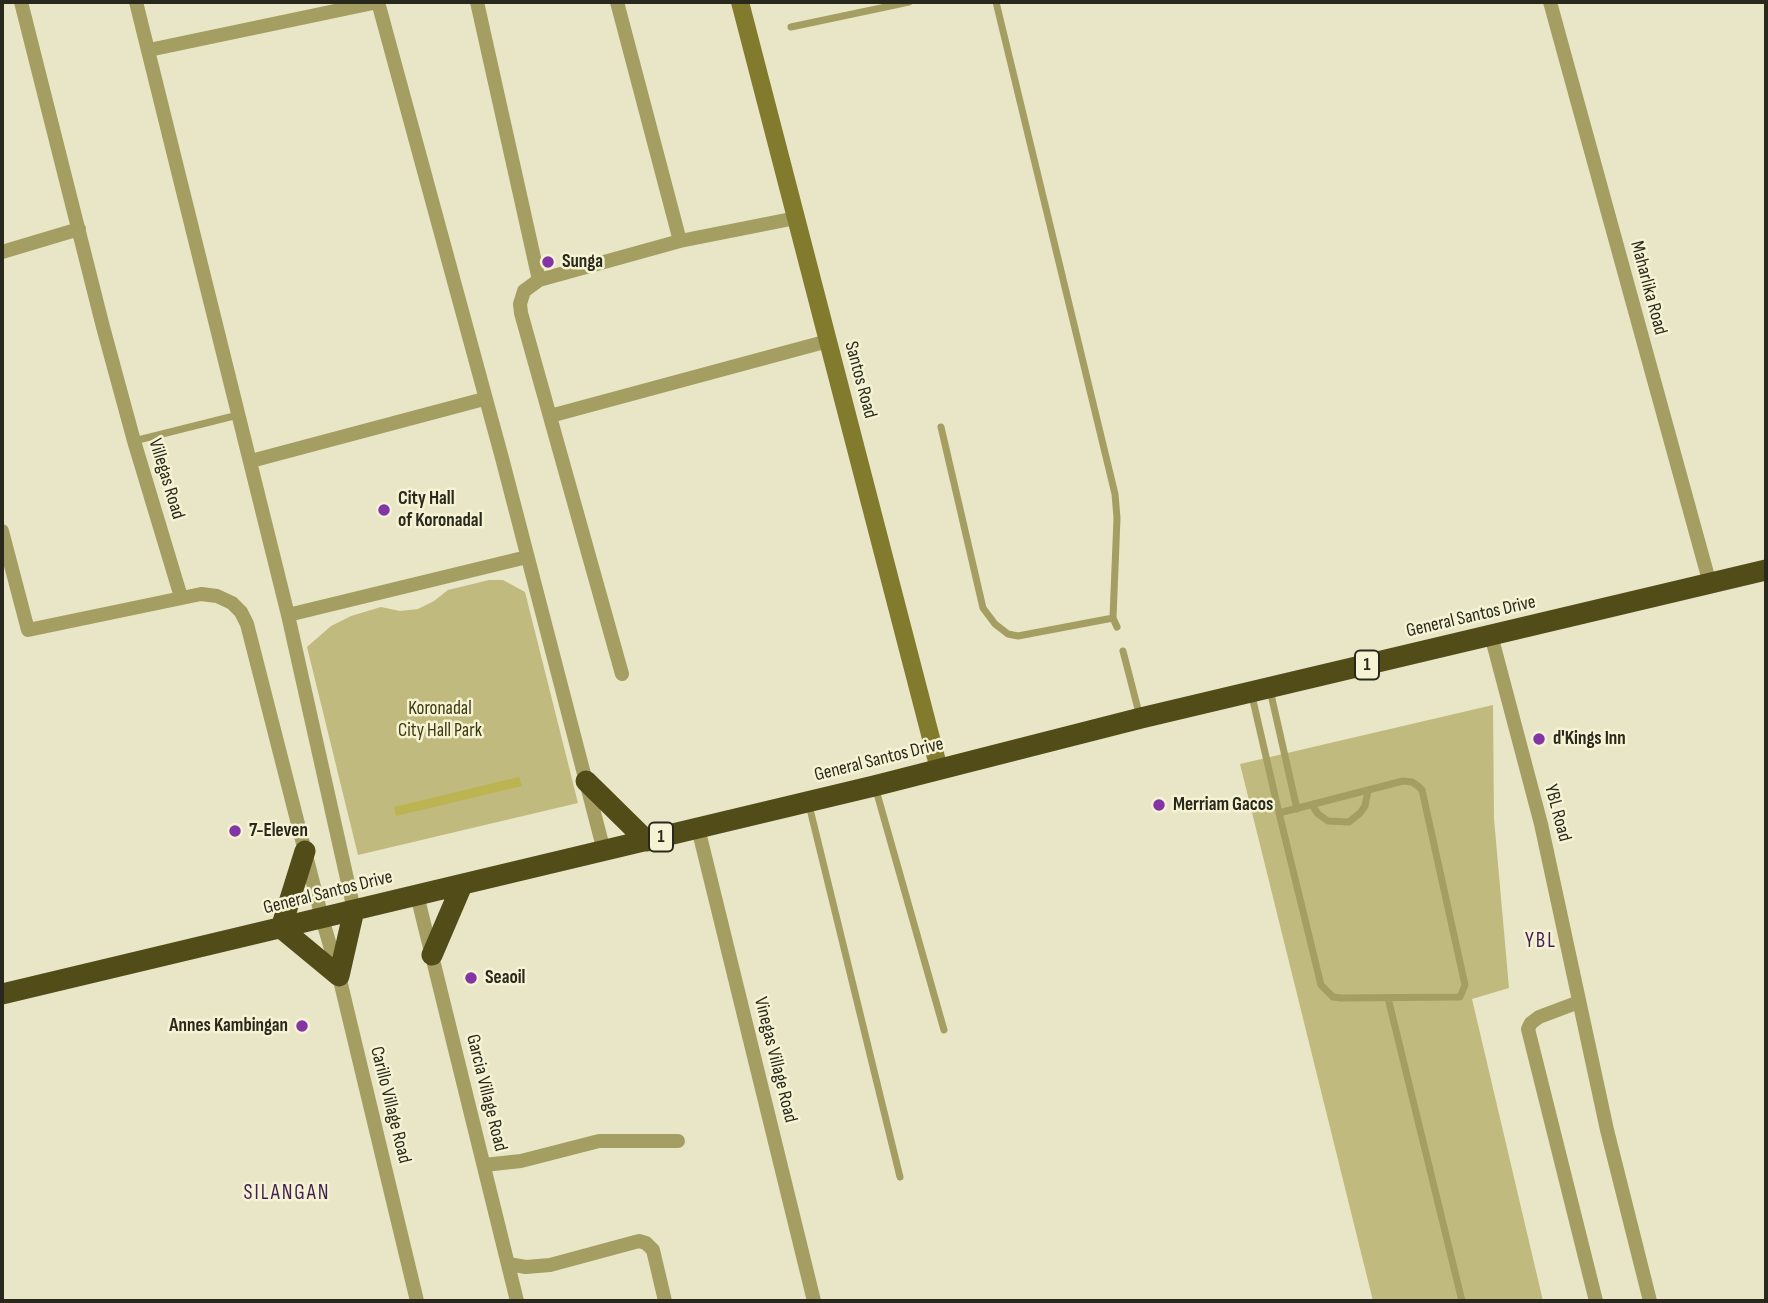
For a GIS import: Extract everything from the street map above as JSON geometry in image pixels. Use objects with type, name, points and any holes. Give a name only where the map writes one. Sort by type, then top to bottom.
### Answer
[{"type":"highway","name":"General Santos Drive","points":[[2,995],[874,786],[1141,718],[1766,570]]},
{"type":"highway","points":[[586,781],[646,841]]},
{"type":"highway","points":[[305,851],[281,928],[339,976],[354,910]]},
{"type":"highway","points":[[432,954],[462,885]]},
{"type":"street","name":"Villegas Road","points":[[21,2],[134,441],[181,597]]},
{"type":"street","points":[[136,2],[288,615],[354,910]]},
{"type":"street","points":[[149,50],[378,2],[604,851]]},
{"type":"street","points":[[477,2],[539,280]]},
{"type":"street","points":[[617,2],[680,241]]},
{"type":"street","name":"Santos Road","points":[[740,2],[939,769]]},
{"type":"street","name":"Maharlika Road","points":[[1550,2],[1710,583]]},
{"type":"street","points":[[622,674],[520,304],[524,291],[539,280],[680,241],[796,218]]},
{"type":"street","points":[[2,252],[79,229]]},
{"type":"street","points":[[550,416],[828,341]]},
{"type":"street","points":[[251,461],[485,398]]},
{"type":"street","points":[[2,531],[28,630],[201,594],[216,596],[232,603],[241,612],[247,624],[322,918]]},
{"type":"street","points":[[288,615],[527,556]]},
{"type":"street","name":"YBL Road","points":[[1491,635],[1541,824],[1607,1130],[1650,1301]]},
{"type":"street","name":"Vinegas Village Road","points":[[698,828],[814,1301]]},
{"type":"street","name":"Garcia Village Road","points":[[417,895],[517,1301]]},
{"type":"street","name":"Carillo Village Road","points":[[322,918],[339,976],[417,1301]]},
{"type":"street","points":[[1580,1002],[1539,1017],[1528,1029],[1596,1301]]},
{"type":"street","points":[[484,1165],[521,1161],[599,1141],[678,1141]]},
{"type":"street","points":[[508,1264],[537,1267],[639,1241],[646,1243],[653,1250],[665,1301]]},
{"type":"lane","points":[[791,27],[909,2]]},
{"type":"lane","points":[[996,2],[1115,494],[1117,518],[1113,618],[1116,627]]},
{"type":"lane","points":[[134,441],[238,415]]},
{"type":"lane","points":[[942,427],[983,608],[995,625],[1008,634],[1018,636],[1113,618]]},
{"type":"lane","points":[[1123,650],[1141,718]]},
{"type":"lane","points":[[1260,691],[1297,809]]},
{"type":"lane","points":[[1260,691],[1279,813],[1321,985],[1333,997],[1460,997],[1465,985],[1422,790],[1412,782],[1403,781],[1279,813]]},
{"type":"lane","points":[[874,786],[944,1030]]},
{"type":"lane","points":[[1312,805],[1318,814],[1328,821],[1349,822],[1365,806],[1368,790]]},
{"type":"lane","points":[[808,801],[900,1177]]},
{"type":"lane","points":[[1388,998],[1462,1301]]},
{"type":"green space","name":"Koronadal City Hall Park","points":[[489,580],[503,580],[525,592],[578,803],[358,855],[307,647],[331,626],[351,616],[381,607],[400,611],[418,609],[448,590]]},
{"type":"green space","points":[[1493,705],[1494,819],[1509,988],[1472,999],[1543,1301],[1373,1301],[1240,764]]},
{"type":"shaded area","points":[[519,777],[522,786],[396,816],[394,807]]},
{"type":"place","name":"Sunga","points":[[548,262]]},
{"type":"place","name":"City Hall of Koronadal","points":[[384,510]]},
{"type":"place","name":"d'Kings Inn","points":[[1539,739]]},
{"type":"place","name":"Merriam Gacos","points":[[1159,805]]},
{"type":"place","name":"7-Eleven","points":[[235,831]]},
{"type":"place","name":"Seaoil","points":[[471,978]]},
{"type":"place","name":"Annes Kambingan","points":[[302,1026]]},
{"type":"district","name":"YBL","points":[[1541,942]]},
{"type":"district","name":"SILANGAN","points":[[287,1194]]}]
